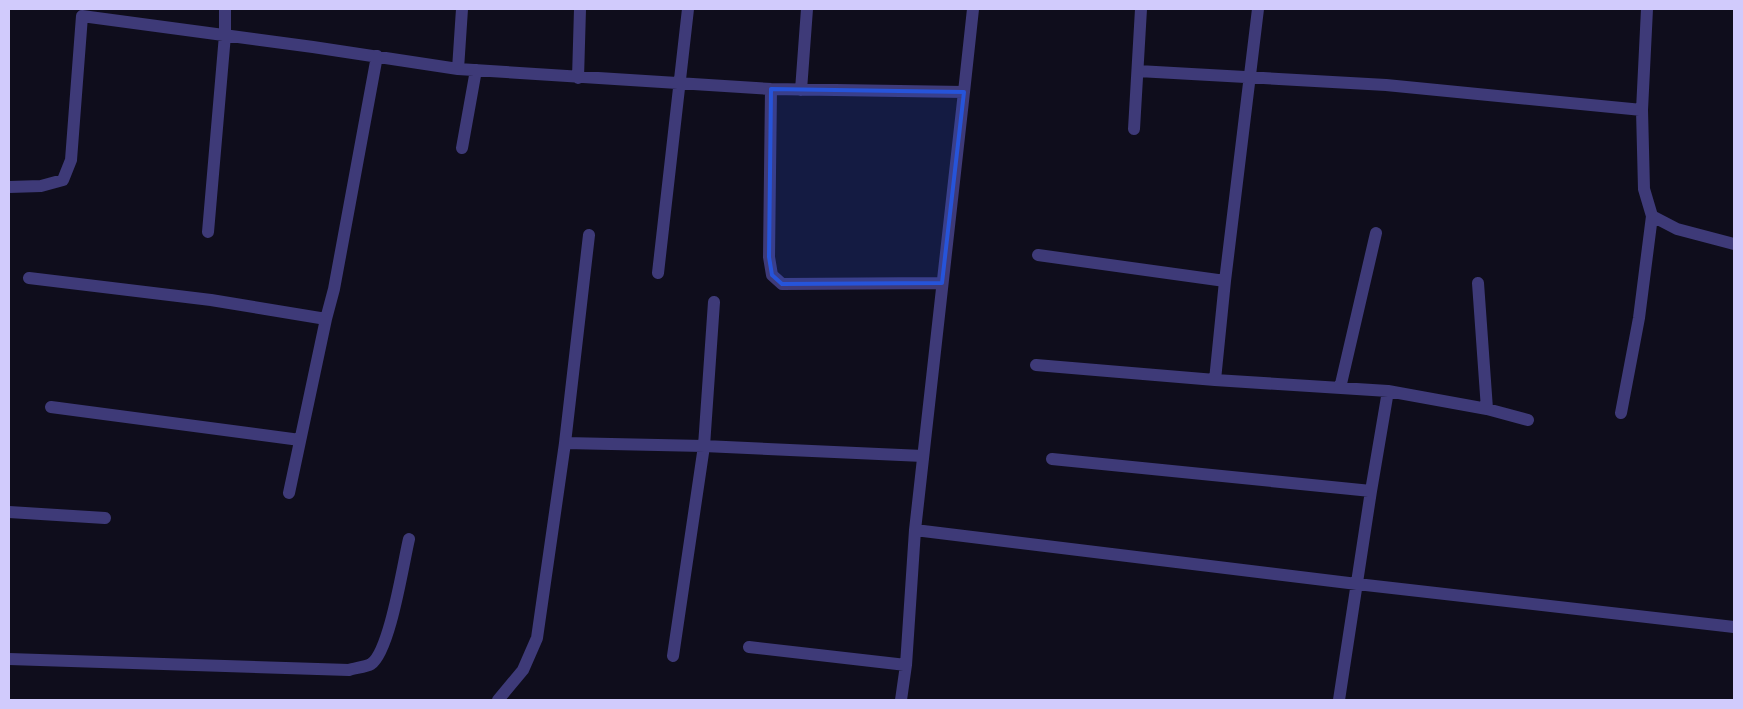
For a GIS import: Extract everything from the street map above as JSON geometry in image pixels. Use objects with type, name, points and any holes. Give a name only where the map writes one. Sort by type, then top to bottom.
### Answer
[{"type":"street","points":[[208,232],[225,35],[225,9]]},
{"type":"street","points":[[458,69],[462,9]]},
{"type":"street","points":[[578,78],[580,9]]},
{"type":"street","points":[[658,273],[688,9]]},
{"type":"street","points":[[802,90],[807,9]]},
{"type":"street","points":[[901,700],[906,665],[923,456],[973,9]]},
{"type":"street","points":[[1134,129],[1141,9]]},
{"type":"street","points":[[1215,380],[1258,9]]},
{"type":"street","points":[[1621,413],[1639,318],[1652,216],[1644,189],[1642,110],[1647,9]]},
{"type":"street","points":[[9,187],[41,186],[63,180],[72,160],[82,13],[458,69],[771,89],[964,92]]},
{"type":"street","points":[[289,493],[334,289],[376,56]]},
{"type":"street","points":[[462,148],[476,70]]},
{"type":"street","points":[[1138,71],[1386,85],[1642,110]]},
{"type":"street","points":[[771,89],[769,257],[772,275],[782,284],[942,283]]},
{"type":"street","points":[[1652,216],[1677,229],[1734,244]]},
{"type":"street","points":[[1340,388],[1376,233]]},
{"type":"street","points":[[498,700],[523,670],[537,638],[565,443],[589,235]]},
{"type":"street","points":[[1038,255],[1225,281]]},
{"type":"street","points":[[29,278],[211,300],[326,319]]},
{"type":"street","points":[[1478,283],[1487,409]]},
{"type":"street","points":[[673,656],[704,446],[714,302]]},
{"type":"street","points":[[1036,365],[1215,380],[1388,390],[1487,409],[1528,420]]},
{"type":"street","points":[[1339,700],[1388,390]]},
{"type":"street","points":[[51,407],[300,440]]},
{"type":"street","points":[[565,443],[704,446],[923,456]]},
{"type":"street","points":[[1052,459],[1371,491]]},
{"type":"street","points":[[9,512],[105,518]]},
{"type":"street","points":[[916,530],[1357,584],[1734,627]]},
{"type":"street","points":[[9,659],[349,670],[371,664],[382,648],[392,617],[408,540]]},
{"type":"street","points":[[749,647],[906,665]]},
{"type":"highlighted area","points":[[771,89],[964,92],[942,283],[782,284],[772,275],[769,257]]}]
